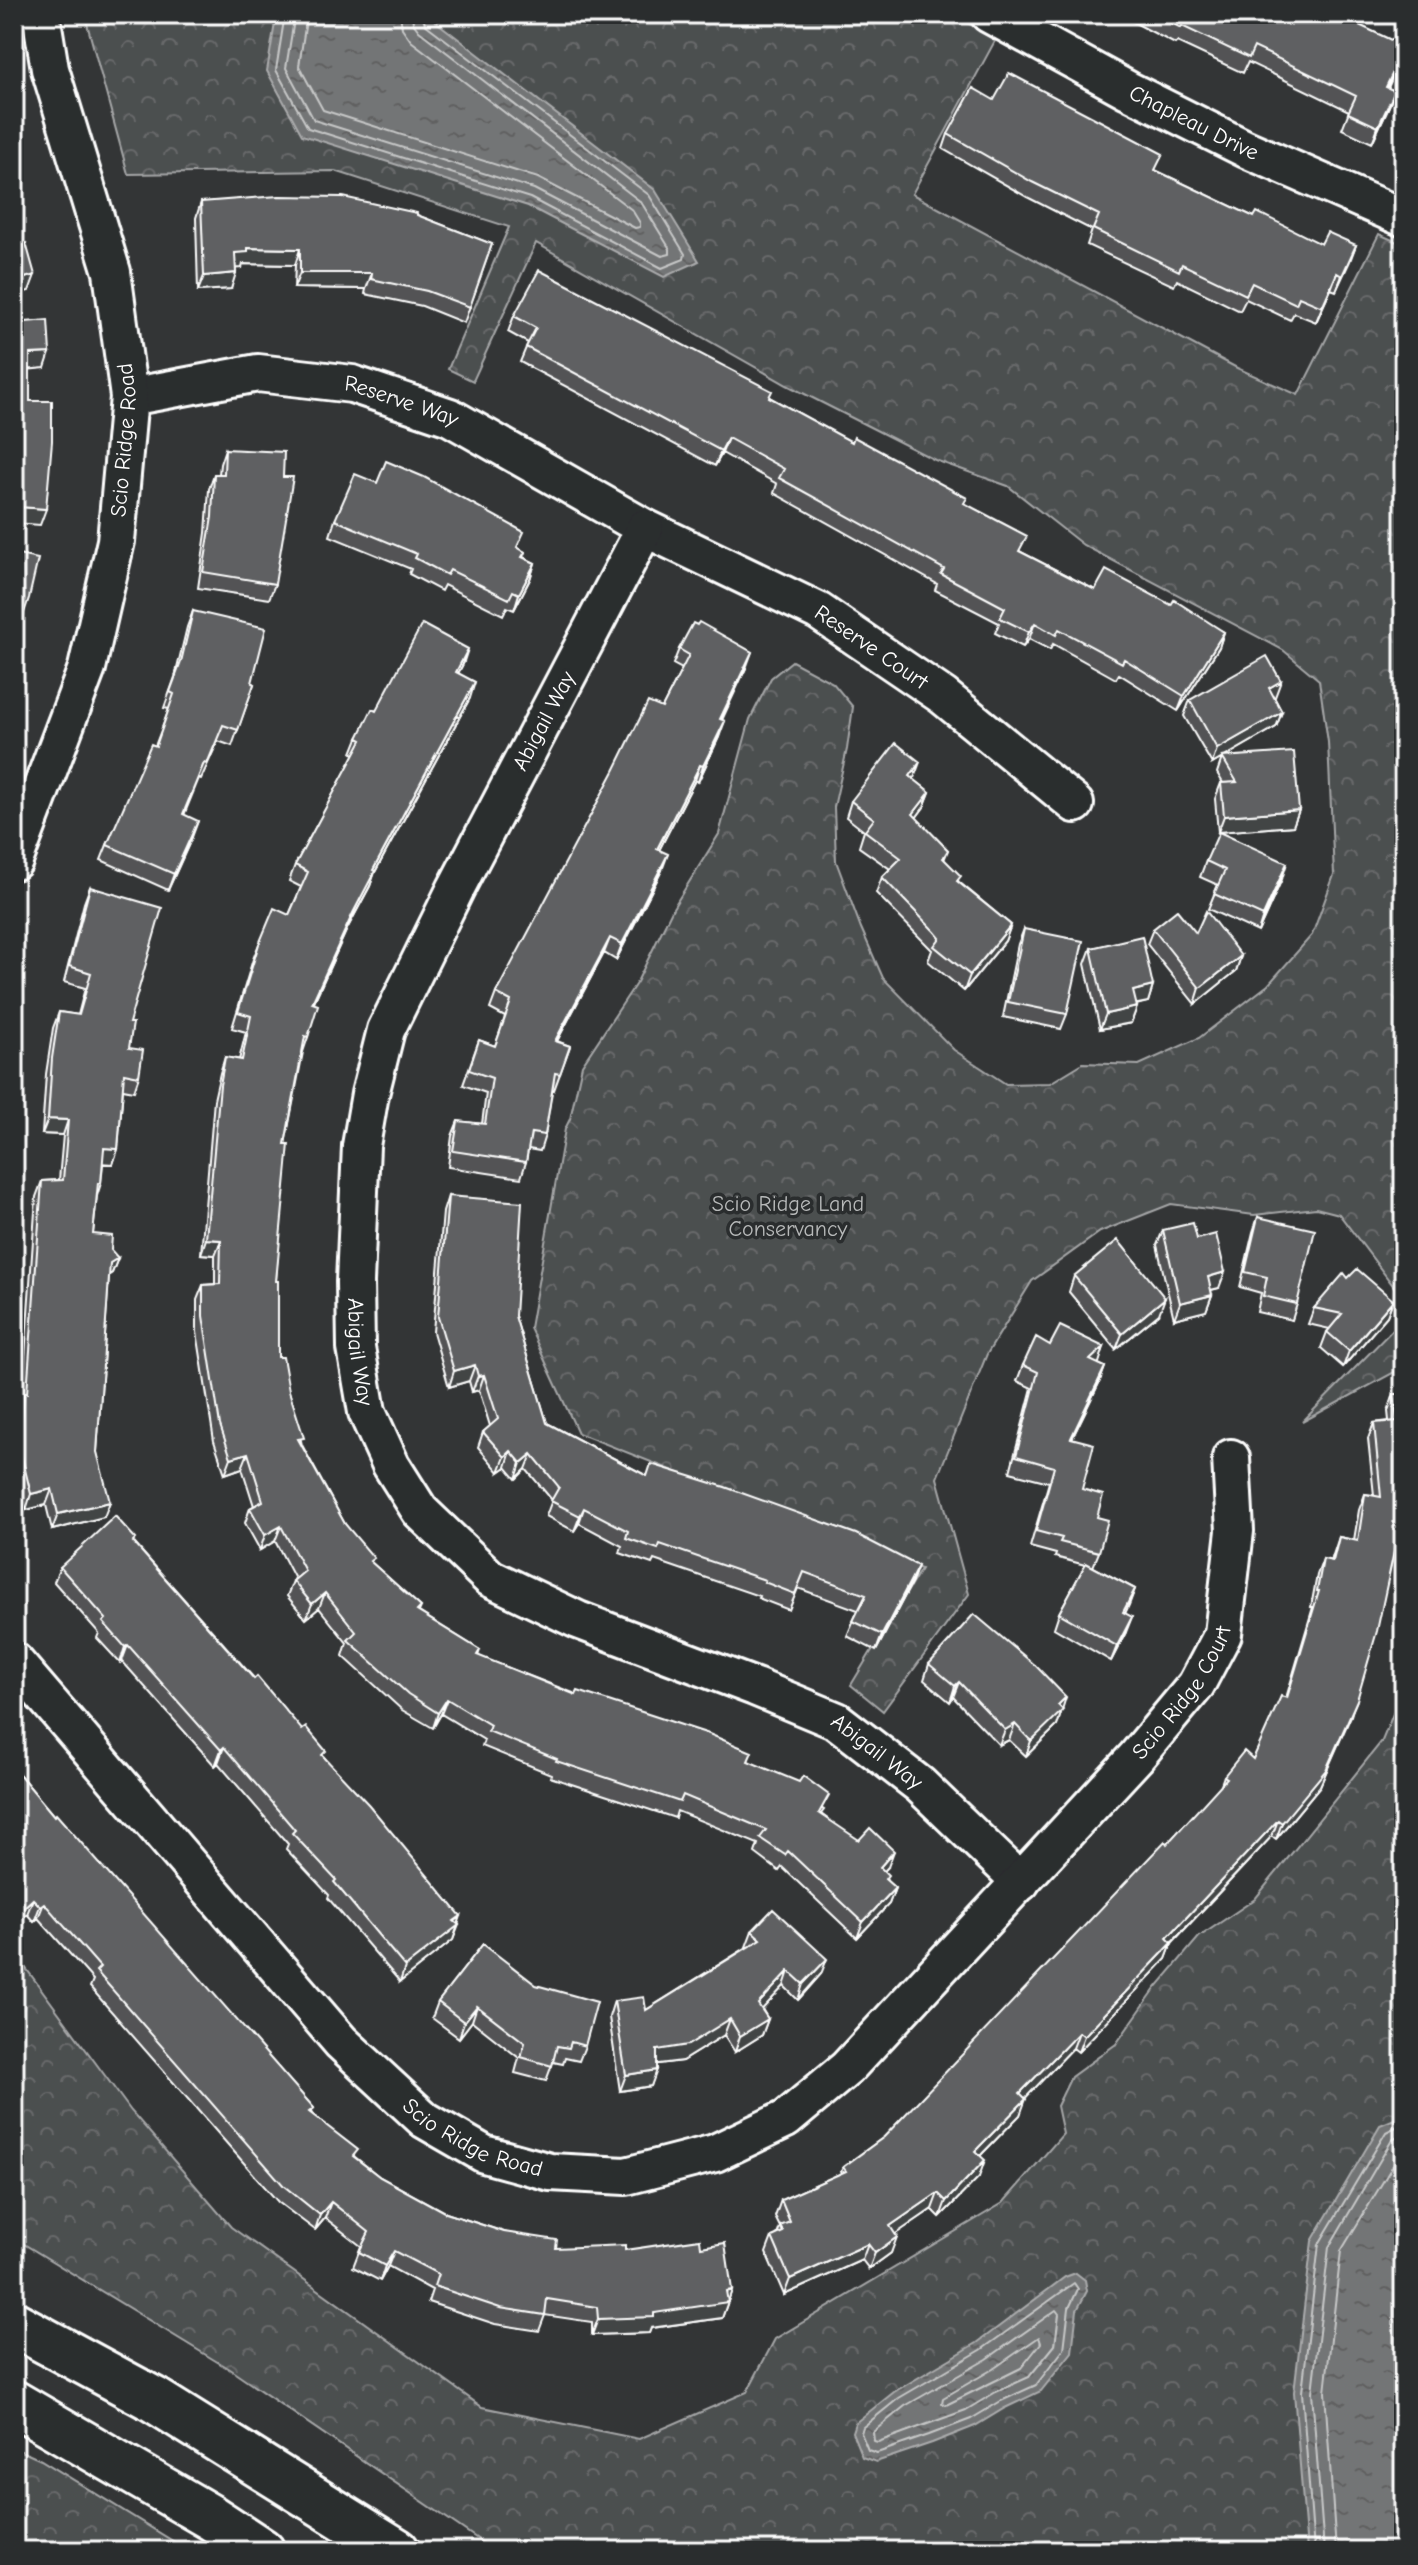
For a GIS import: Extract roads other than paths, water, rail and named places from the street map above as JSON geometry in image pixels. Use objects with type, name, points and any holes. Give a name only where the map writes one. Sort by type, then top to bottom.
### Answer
[{"type":"highway","points":[[14,2324],[153,2399],[397,2551]]},
{"type":"highway","points":[[14,2403],[212,2518],[262,2551]]},
{"type":"street","name":"Scio Ridge Road","points":[[14,861],[87,668],[116,541],[129,397],[112,272],[50,69],[41,14]]},
{"type":"street","name":"Chapleau Drive","points":[[989,14],[1128,90],[1246,149],[1404,218]]},
{"type":"street","name":"Reserve Way","points":[[129,397],[258,373],[352,384],[450,417],[645,528]]},
{"type":"street","name":"Reserve Court","points":[[645,528],[818,611],[943,696],[1075,804]]},
{"type":"street","name":"Abigail Way","points":[[645,528],[456,888],[386,1030],[370,1094],[361,1161],[355,1282],[356,1348],[367,1412],[391,1465],[420,1511],[490,1578],[578,1620],[837,1721],[920,1785],[1021,1882]]},
{"type":"street","name":"Scio Ridge Court","points":[[1021,1882],[1136,1757],[1196,1685],[1223,1634],[1235,1531],[1231,1458]]},
{"type":"street","name":"Scio Ridge Road","points":[[14,1661],[341,2042],[425,2120],[484,2154],[550,2172],[626,2176],[715,2153],[786,2119],[847,2068],[1021,1882]]},
{"type":"water","points":[[280,14],[426,14],[655,190],[699,261],[664,277],[528,206],[302,135],[267,71],[276,17]]},
{"type":"water","points":[[1404,2115],[1404,2551],[1307,2551],[1294,2392],[1312,2241],[1380,2125]]},
{"type":"water","points":[[1076,2273],[1085,2280],[1087,2291],[1077,2310],[1072,2352],[1041,2391],[975,2426],[932,2443],[876,2462],[862,2457],[852,2432],[855,2423],[894,2392],[977,2343],[1065,2277]]},
{"type":"park label","name":"Scio Ridge Land Conservancy","points":[[788,1216]]}]
